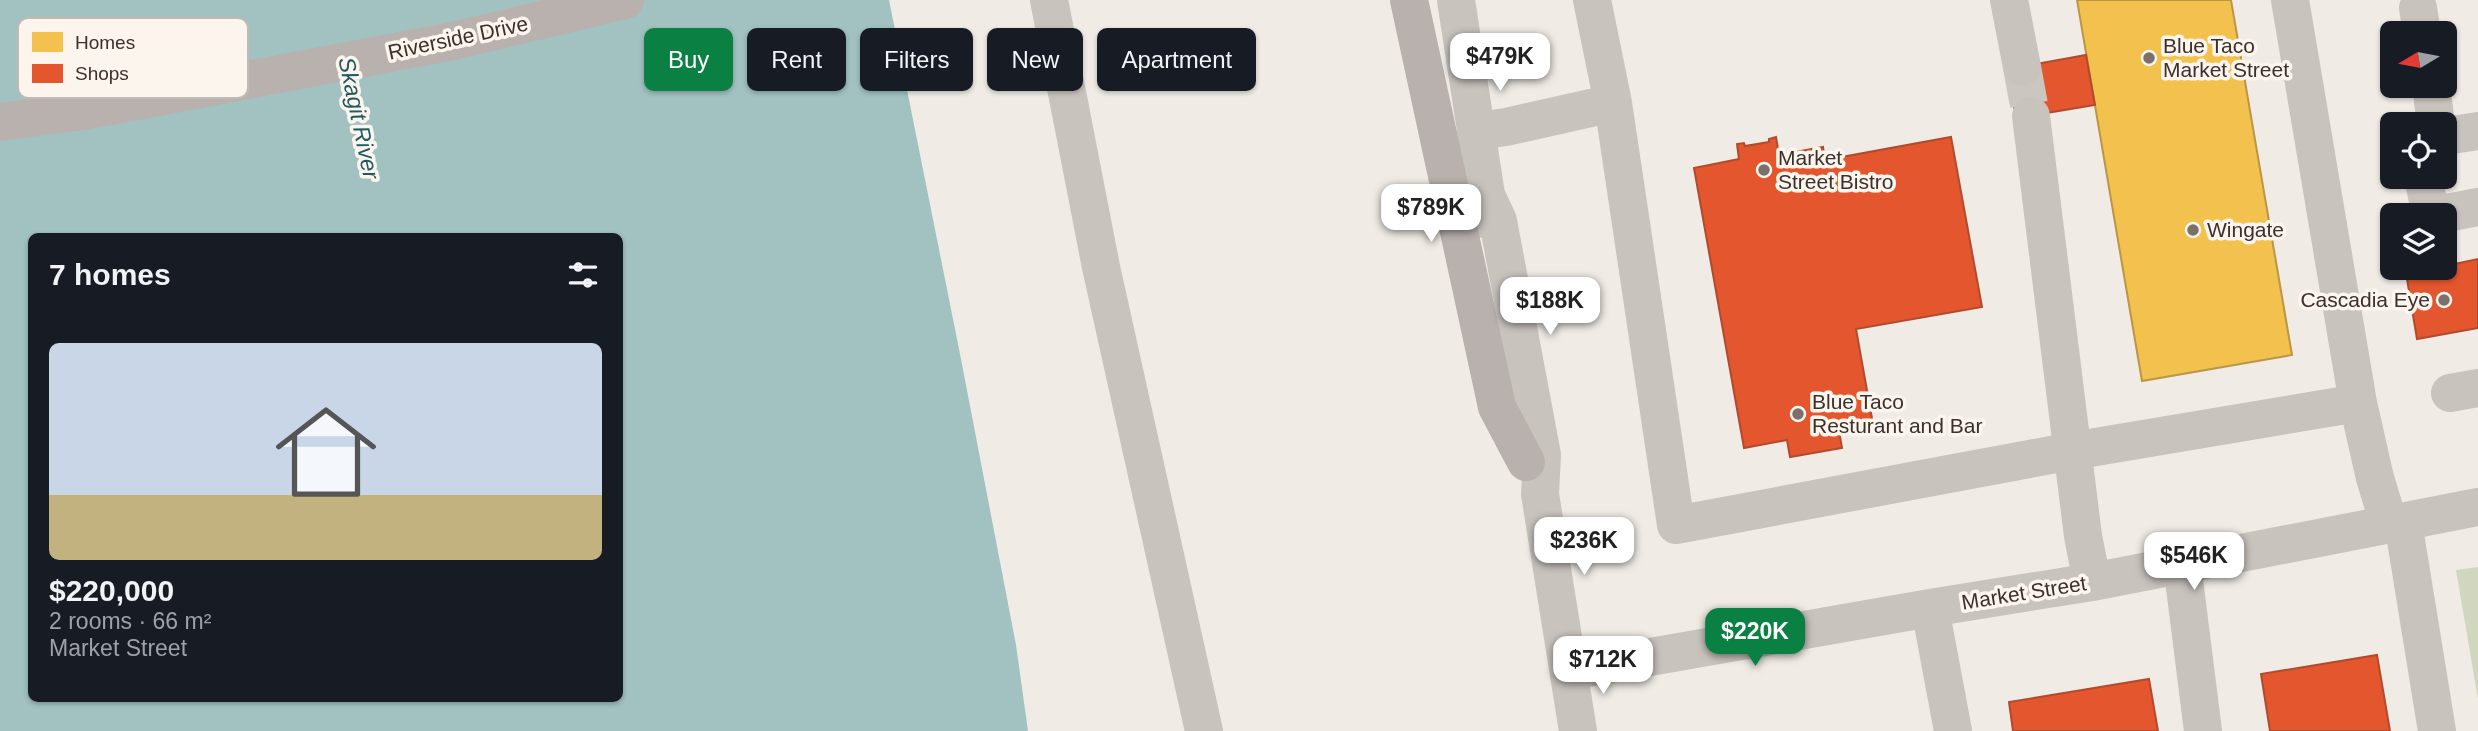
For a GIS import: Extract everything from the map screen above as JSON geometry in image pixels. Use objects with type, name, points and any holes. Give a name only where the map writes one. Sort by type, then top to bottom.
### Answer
[{"type":"main road","name":"Riverside Drive","points":[[248,78],[453,41],[625,0]]},
{"type":"main road","points":[[1409,0],[1497,407],[1533,478]]},
{"type":"main road","name":"Riverside Drive","points":[[0,122],[84,111],[149,98]]},
{"type":"street","points":[[1049,0],[1101,267],[1204,731]]},
{"type":"street","points":[[1456,0],[1486,195],[1482,225],[1570,671],[1578,731]]},
{"type":"street","points":[[1592,0],[1613,103],[1676,525],[2072,451],[2358,403]]},
{"type":"street","points":[[2009,0],[2022,67]]},
{"type":"street","points":[[2290,0],[2358,403],[2375,478],[2396,523],[2437,731]]},
{"type":"street","points":[[1476,131],[1613,103]]},
{"type":"street","points":[[2031,116],[2083,536],[2092,582]]},
{"type":"street","points":[[2457,134],[2478,131]]},
{"type":"street","points":[[2457,211],[2478,207]]},
{"type":"street","name":"Market Street","points":[[1570,671],[2092,582],[2478,507]]},
{"type":"street","points":[[2182,564],[2203,731]]},
{"type":"street","points":[[1930,608],[1953,731]]},
{"type":"green space","points":[[2478,567],[2478,699],[2456,570]]},
{"type":"water","name":"Skagit River","points":[[0,0],[889,0],[895,28],[860,28],[860,91],[907,91],[1016,645],[1028,731],[0,731]]},
{"type":"building: Homes","name":"Wingate","points":[[2077,0],[2231,0],[2292,355],[2142,381]]},
{"type":"building: Shops","points":[[2086,55],[2095,105],[2016,118],[2008,69]]},
{"type":"building: Shops","points":[[1776,137],[1779,155],[1823,147],[1825,160],[1951,137],[1982,307],[1856,329],[1873,424],[1839,431],[1842,448],[1790,457],[1787,440],[1744,448],[1694,168],[1739,159],[1737,144],[1744,143],[1745,146],[1769,142],[1769,139]]},
{"type":"building: Shops","name":"Cascadia Eye","points":[[2478,259],[2478,328],[2417,339],[2407,280],[2457,280],[2457,263]]},
{"type":"building: Shops","points":[[2377,655],[2390,731],[2270,731],[2261,674]]},
{"type":"building: Shops","points":[[2149,679],[2158,731],[2013,731],[2009,702]]},
{"type":"tunnel","points":[[2022,67],[2031,116]]},
{"type":"place","name":"Blue Taco Market Street","points":[[2149,58]]},
{"type":"place","name":"Market Street Bistro","points":[[1764,170]]},
{"type":"place","name":"Wingate","points":[[2193,230]]},
{"type":"place","name":"Cascadia Eye","points":[[2444,300]]},
{"type":"place","name":"Blue Taco Resturant and Bar","points":[[1798,414]]}]
